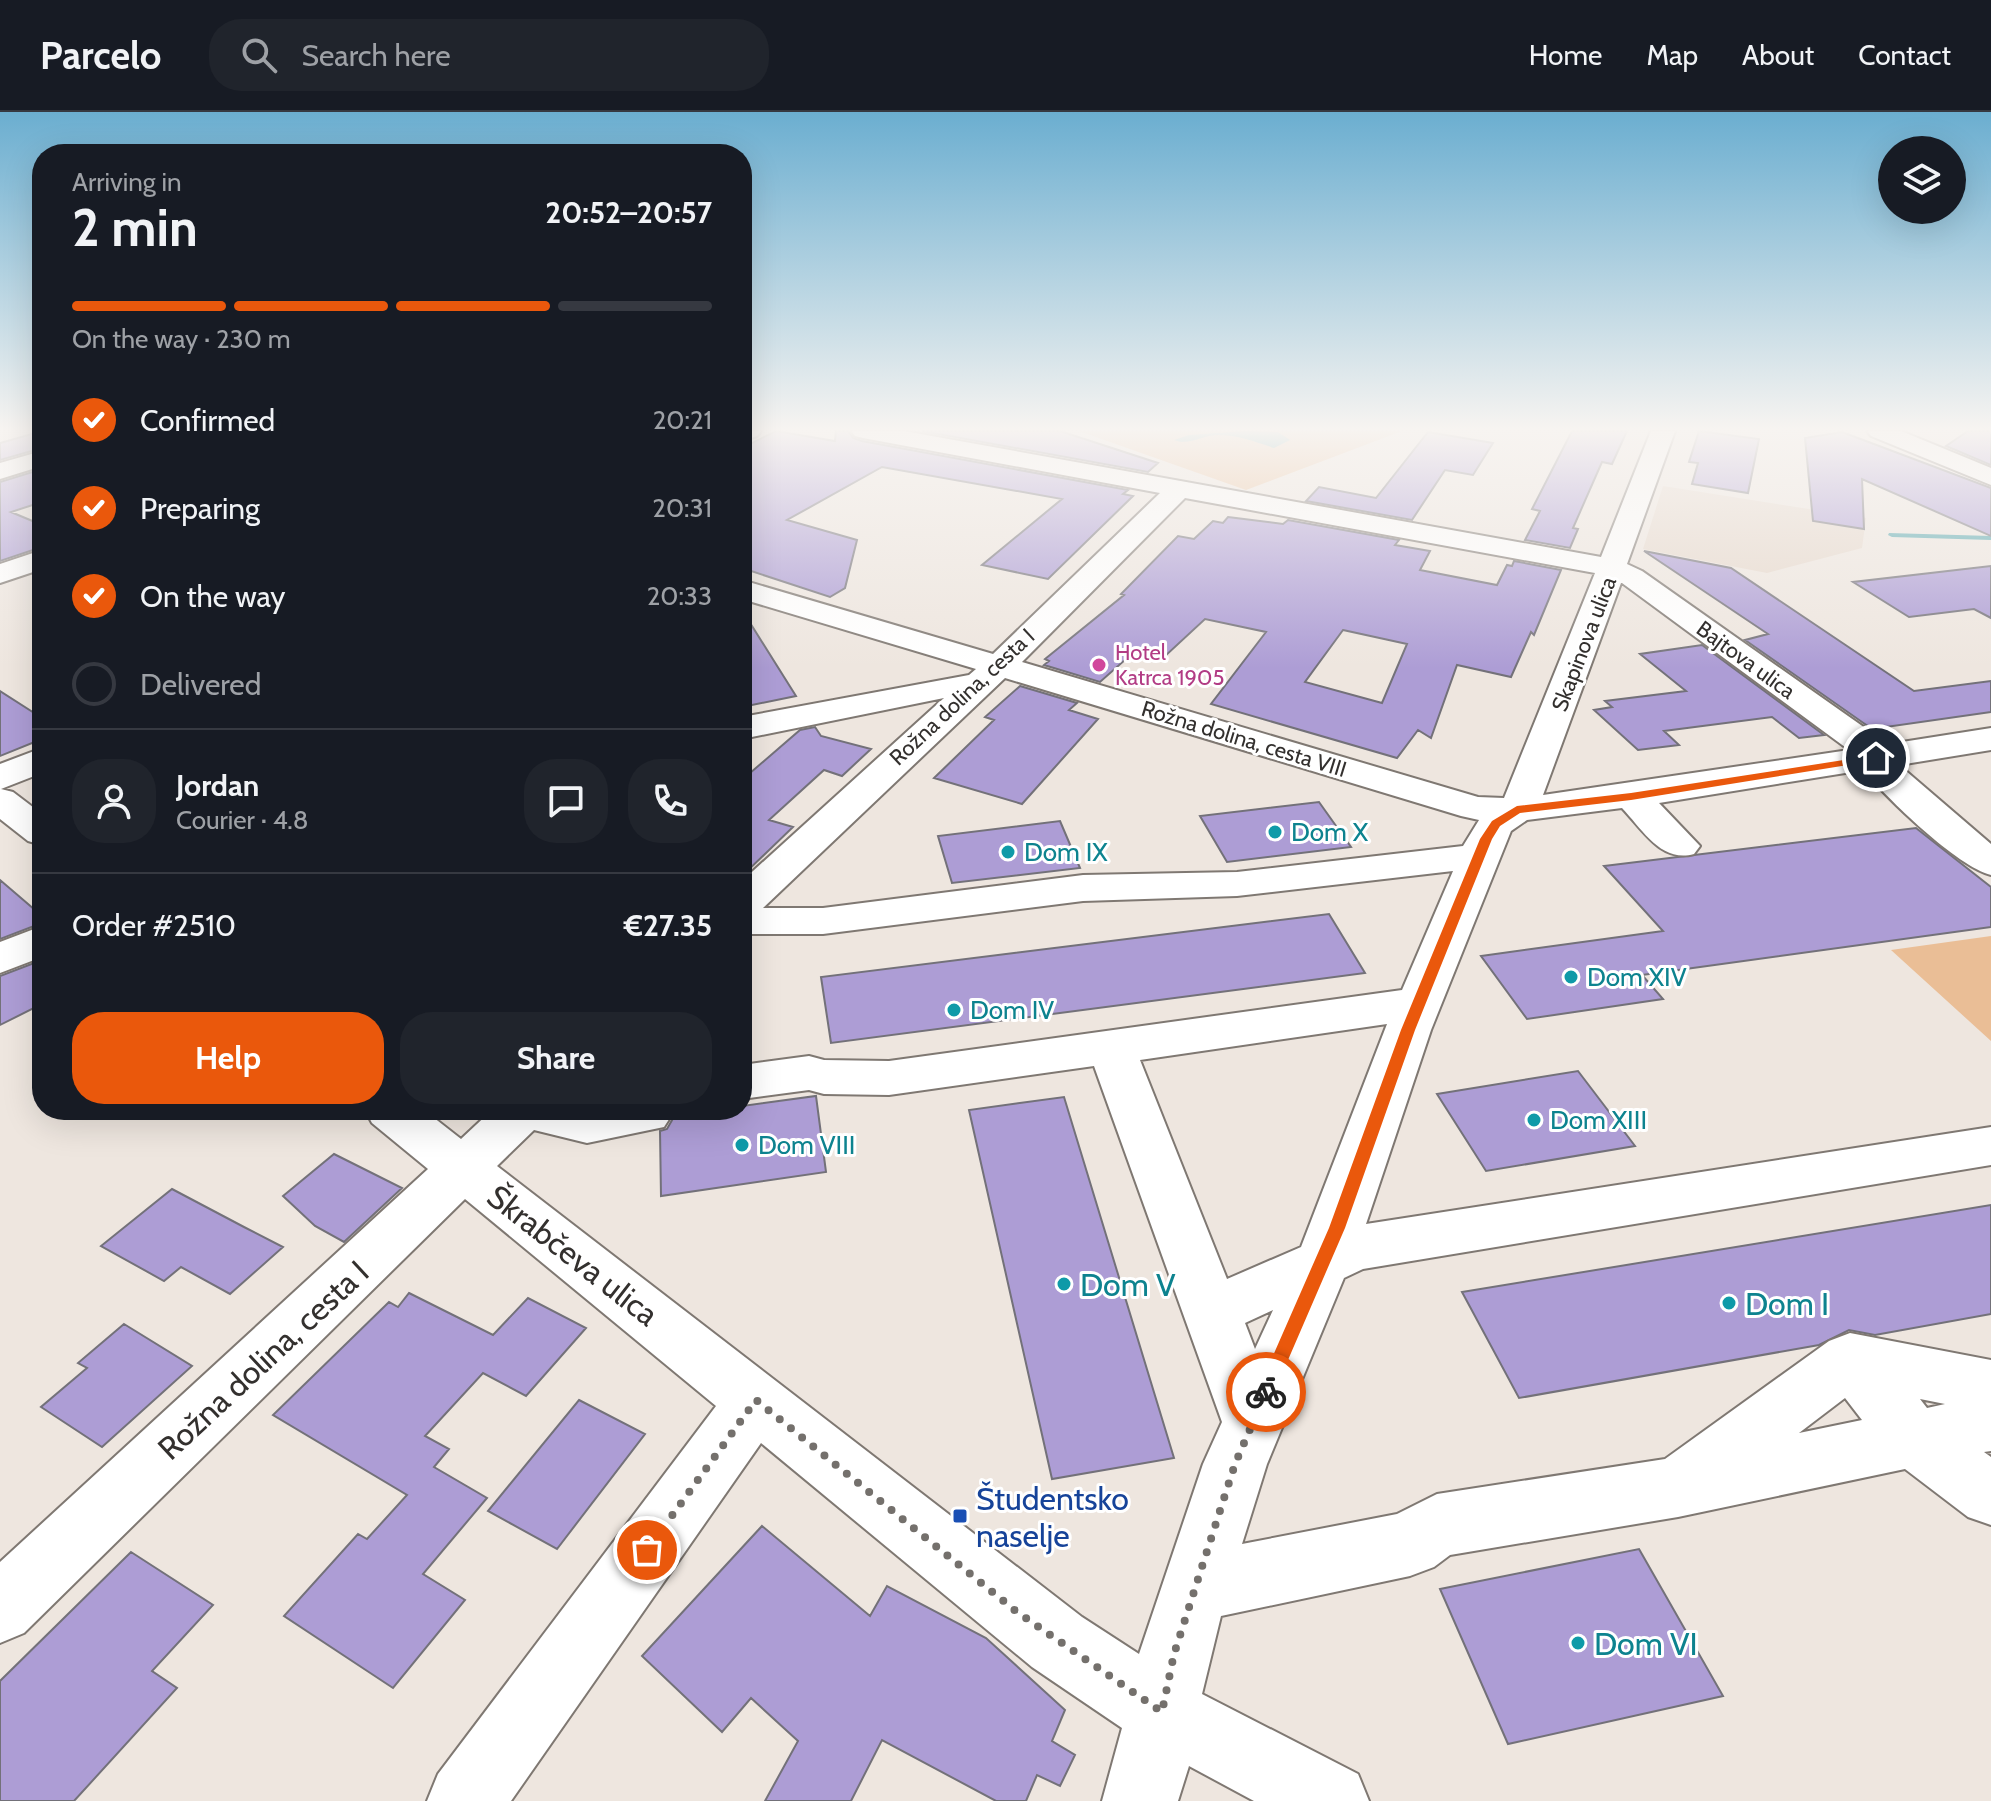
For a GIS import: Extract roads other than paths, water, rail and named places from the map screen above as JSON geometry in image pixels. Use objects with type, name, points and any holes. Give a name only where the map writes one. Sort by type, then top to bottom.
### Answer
[{"type":"street","name":"Rožna dolina, cesta I","points":[[752,895],[987,676],[1158,510]]},
{"type":"street","name":"Bajtova ulica","points":[[1298,510],[1613,568],[1632,577],[1862,743],[1884,771],[1947,829],[1991,863]]},
{"type":"street","name":"Skapinova ulica","points":[[1517,810],[1634,510]]},
{"type":"street","points":[[0,574],[32,563]]},
{"type":"street","name":"Rožna dolina, cesta VIII","points":[[752,593],[987,676],[1475,808],[1517,810],[1631,796],[1991,739]]},
{"type":"street","points":[[752,726],[944,688],[987,676]]},
{"type":"street","points":[[0,778],[32,764]]},
{"type":"street","points":[[1631,796],[1680,846]]},
{"type":"street","points":[[0,800],[32,825]]},
{"type":"street","points":[[1140,1801],[1153,1760],[1174,1654],[1235,1464],[1337,1228],[1420,1002],[1479,856],[1492,828],[1517,810]]},
{"type":"street","points":[[752,921],[823,921],[1083,888],[1237,884],[1479,856]]},
{"type":"street","points":[[0,959],[32,945]]},
{"type":"street","points":[[752,1081],[809,1073],[824,1077],[889,1078],[1420,1002]]},
{"type":"street","points":[[1111,1046],[1253,1422]]},
{"type":"street","name":"Škrabčeva ulica","points":[[403,1120],[1017,1612],[1162,1712],[1331,1801]]},
{"type":"street","name":"Rožna dolina, cesta I","points":[[0,1609],[514,1120]]},
{"type":"street","points":[[569,1120],[587,1124],[611,1120]]},
{"type":"street","points":[[1213,1311],[1355,1248],[1991,1146]]},
{"type":"street","points":[[1678,1487],[1850,1359],[1991,1387]]},
{"type":"street","points":[[1850,1359],[1914,1439],[1991,1495]]},
{"type":"street","points":[[465,1801],[756,1400]]},
{"type":"street","points":[[1197,1587],[1410,1544],[1437,1526],[1678,1487],[1991,1423]]},
{"type":"waterway","points":[[1892,535],[1991,538]]},
{"type":"place","name":"Hotel Katrca 1905","points":[[1099,665]]},
{"type":"place","name":"Dom X","points":[[1275,832]]},
{"type":"place","name":"Dom IX","points":[[1008,852]]},
{"type":"place","name":"Dom XIV","points":[[1571,977]]},
{"type":"place","name":"Dom IV","points":[[954,1010]]},
{"type":"place","name":"Dom XIII","points":[[1534,1120]]},
{"type":"place","name":"Dom VIII","points":[[742,1145]]},
{"type":"place","name":"Dom V","points":[[1064,1284]]},
{"type":"place","name":"Dom I","points":[[1729,1303]]},
{"type":"place","name":"Študentsko naselje","points":[[960,1516]]},
{"type":"place","name":"Dom VI","points":[[1578,1643]]}]
